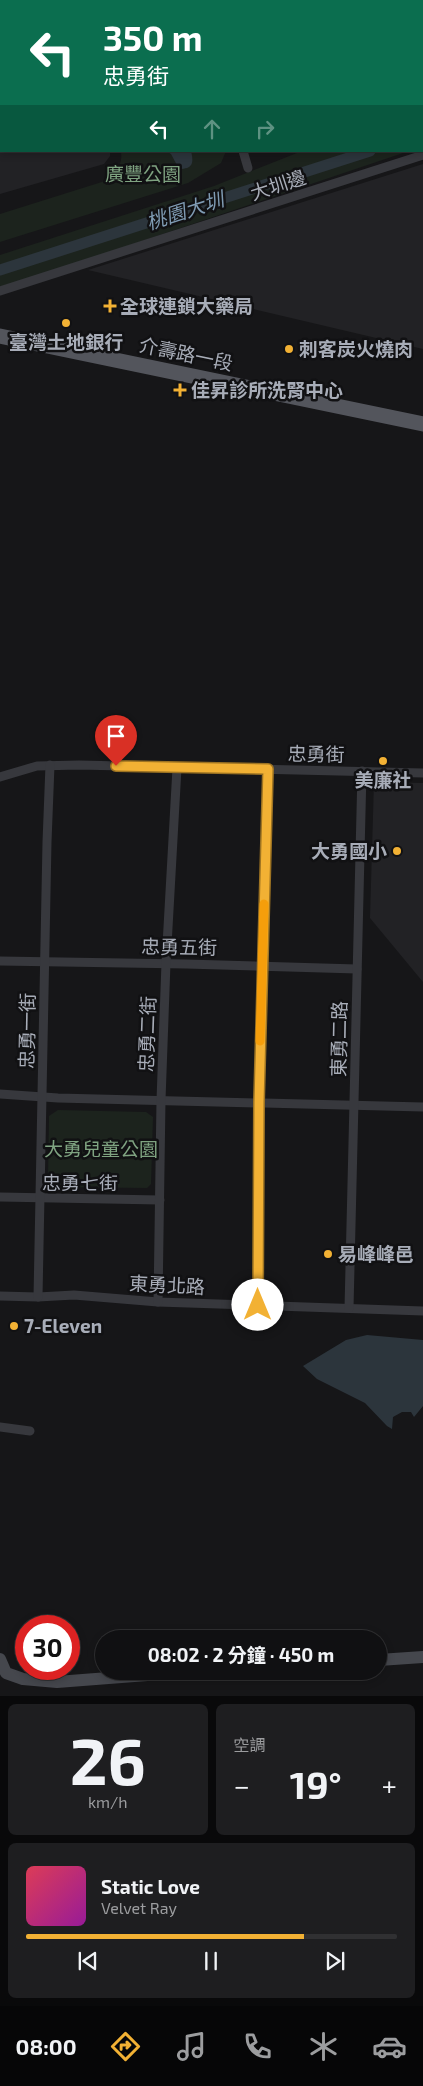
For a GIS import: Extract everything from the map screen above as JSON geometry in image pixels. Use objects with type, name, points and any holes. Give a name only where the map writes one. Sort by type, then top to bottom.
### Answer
[{"type":"main road","name":"介壽路一段","points":[[0,336],[423,424]]},
{"type":"street","points":[[243,152],[248,168]]},
{"type":"street","name":"大圳邊","points":[[0,291],[423,155]]},
{"type":"street","name":"忠勇街","points":[[0,777],[37,766],[50,765],[423,773]]},
{"type":"street","name":"忠勇一街","points":[[38,1297],[41,1097],[50,765]]},
{"type":"street","name":"忠勇二街","points":[[158,1302],[161,1100],[166,963],[177,768]]},
{"type":"street","points":[[258,1305],[259,1102],[268,769]]},
{"type":"street","name":"東勇二路","points":[[349,1308],[362,771]]},
{"type":"street","name":"忠勇五街","points":[[0,961],[166,963],[357,969]]},
{"type":"street","points":[[0,1094],[41,1097],[423,1106]]},
{"type":"street","name":"忠勇七街","points":[[0,1197],[160,1200]]},
{"type":"street","name":"東勇北路","points":[[0,1296],[38,1297],[74,1295],[158,1302],[423,1311]]},
{"type":"street","points":[[0,1427],[30,1431]]},
{"type":"street","points":[[387,1659],[423,1657]]},
{"type":"street","points":[[0,1659],[3,1676],[57,1682],[95,1679]]},
{"type":"shaded area","points":[[0,152],[110,152],[110,156],[104,164],[0,194]]},
{"type":"shaded area","points":[[168,152],[191,152],[192,162],[190,166],[179,169],[171,154]]},
{"type":"shaded area","points":[[423,164],[423,349],[88,270]]},
{"type":"shaded area","name":"大勇國小","points":[[374,782],[423,783],[423,982],[370,918]]},
{"type":"shaded area","points":[[367,1335],[423,1340],[423,1406],[414,1417],[411,1412],[402,1412],[393,1417],[392,1429],[365,1403],[317,1379],[303,1366],[346,1340]]},
{"type":"green space","name":"廣豐公園","points":[[121,152],[226,152],[221,163],[188,183],[0,242],[0,214],[105,181],[118,169]]},
{"type":"green space","points":[[299,152],[406,152],[0,289],[0,255],[214,186]]},
{"type":"green space","name":"大勇兒童公園","points":[[58,1110],[146,1112],[153,1117],[151,1184],[147,1188],[54,1187],[48,1181],[49,1116]]},
{"type":"waterway","name":"桃園大圳","points":[[0,270],[367,152]]},
{"type":"slow traffic","points":[[260,1041],[264,904]]},
{"type":"place","name":"全球連鎖大藥局","points":[[110,306]]},
{"type":"place","name":"臺灣土地銀行","points":[[66,323]]},
{"type":"place","name":"刺客炭火燒肉","points":[[289,349]]},
{"type":"place","name":"佳昇診所洗腎中心","points":[[180,390]]},
{"type":"place","name":"美廉社","points":[[383,761]]},
{"type":"place","name":"大勇國小","points":[[397,851]]},
{"type":"place","name":"易峰峰邑","points":[[328,1254]]},
{"type":"place","name":"7-Eleven","points":[[14,1326]]},
{"type":"route","points":[[116,766],[268,769],[259,1102],[258,1305]]}]
